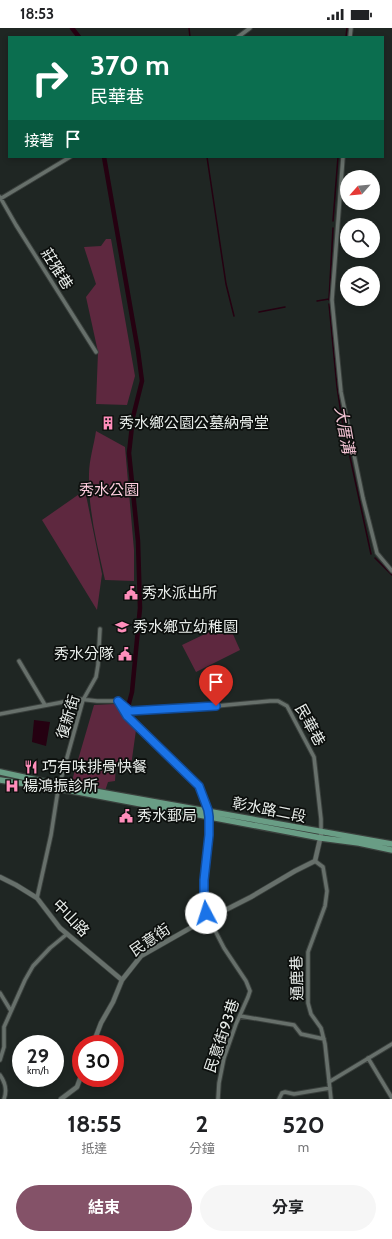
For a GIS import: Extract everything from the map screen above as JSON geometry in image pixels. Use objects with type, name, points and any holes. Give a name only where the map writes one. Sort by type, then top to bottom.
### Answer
[{"type":"main road","name":"彰水路二段","points":[[0,772],[78,792],[392,850]]},
{"type":"main road","name":"彰水路二段","points":[[0,780],[208,810],[392,844]]},
{"type":"street","points":[[239,36],[250,28]]},
{"type":"street","points":[[0,199],[68,158]]},
{"type":"street","points":[[343,158],[332,300],[341,392],[363,498],[377,553],[392,571]]},
{"type":"street","name":"莊雅巷","points":[[0,199],[96,352]]},
{"type":"street","name":"復新街","points":[[37,898],[51,835],[59,788],[83,700],[96,677],[100,628]]},
{"type":"street","points":[[19,661],[44,705]]},
{"type":"street","points":[[0,714],[79,699],[118,701],[127,716],[199,786],[209,817],[204,900],[206,913],[209,919]]},
{"type":"street","name":"民華巷","points":[[118,701],[130,711],[270,701],[278,701],[287,706],[314,757],[321,819],[321,832]]},
{"type":"street","points":[[315,861],[321,838],[321,832]]},
{"type":"street","name":"民意街","points":[[97,1035],[122,980],[141,956],[315,861]]},
{"type":"street","name":"通鹿巷","points":[[315,861],[323,867],[327,891],[325,906],[308,952],[308,1002],[311,1014],[321,1028],[324,1039],[331,1099]]},
{"type":"street","name":"中山路","points":[[0,877],[37,898],[47,912],[67,934],[122,980]]},
{"type":"street","name":"民意街93巷","points":[[209,919],[224,948],[246,981],[250,991],[224,1058],[219,1083],[218,1099]]},
{"type":"street","points":[[0,1060],[4,1047],[4,1027],[25,980],[33,966],[50,948],[67,934]]},
{"type":"street","points":[[0,993],[11,1011]]},
{"type":"street","points":[[240,1016],[294,1025],[301,1034],[324,1039]]},
{"type":"street","points":[[329,1082],[392,1044]]},
{"type":"street","points":[[368,1058],[392,1098]]},
{"type":"street","points":[[0,1075],[5,1082],[4,1099]]},
{"type":"street","points":[[61,1099],[77,1087]]},
{"type":"street","points":[[279,1099],[282,1093],[285,1092],[294,1094],[330,1088]]},
{"type":"green space","points":[[106,239],[111,239],[135,376],[127,405],[96,404],[98,352],[86,297],[96,284],[84,247],[101,246]]},
{"type":"green space","name":"秀水公園","points":[[96,431],[125,447],[134,550],[134,581],[105,580],[94,527],[89,487],[90,463]]},
{"type":"green space","points":[[85,490],[102,574],[97,610],[42,520]]},
{"type":"green space","points":[[228,623],[240,650],[196,672],[182,645]]},
{"type":"green space","points":[[114,704],[117,706],[125,720],[136,730],[131,766],[116,763],[115,781],[108,782],[105,791],[71,784],[94,705]]},
{"type":"shaded area","points":[[34,720],[50,722],[46,746],[32,742]]},
{"type":"waterway","points":[[72,28],[78,36]]},
{"type":"waterway","points":[[189,28],[190,36]]},
{"type":"waterway","name":"大厝溝","points":[[346,36],[347,28]]},
{"type":"waterway","points":[[104,158],[142,381],[133,417],[129,453],[138,541],[140,608],[132,692],[128,707]]},
{"type":"waterway","points":[[207,158],[226,284],[234,316]]},
{"type":"waterway","name":"大厝溝","points":[[333,221],[338,158]]},
{"type":"waterway","name":"大厝溝","points":[[329,300],[333,228]]},
{"type":"waterway","points":[[317,301],[329,299]]},
{"type":"waterway","name":"大厝溝","points":[[329,304],[337,387],[342,420],[371,554]]},
{"type":"waterway","points":[[259,312],[285,307]]},
{"type":"waterway","name":"大厝溝","points":[[375,558],[392,575]]},
{"type":"place","name":"秀水鄉公園公墓納骨堂","points":[[108,423]]},
{"type":"place","name":"秀水派出所","points":[[131,593]]},
{"type":"place","name":"秀水鄉立幼稚園","points":[[122,627]]},
{"type":"place","name":"秀水分隊","points":[[125,654]]},
{"type":"place","name":"巧有味排骨快餐","points":[[31,767]]},
{"type":"place","name":"楊鴻振診所","points":[[12,786]]},
{"type":"place","name":"秀水郵局","points":[[126,816]]},
{"type":"route","points":[[206,913],[204,900],[204,880],[209,835],[209,817],[199,786],[127,716],[118,701],[130,711],[216,706]]}]
